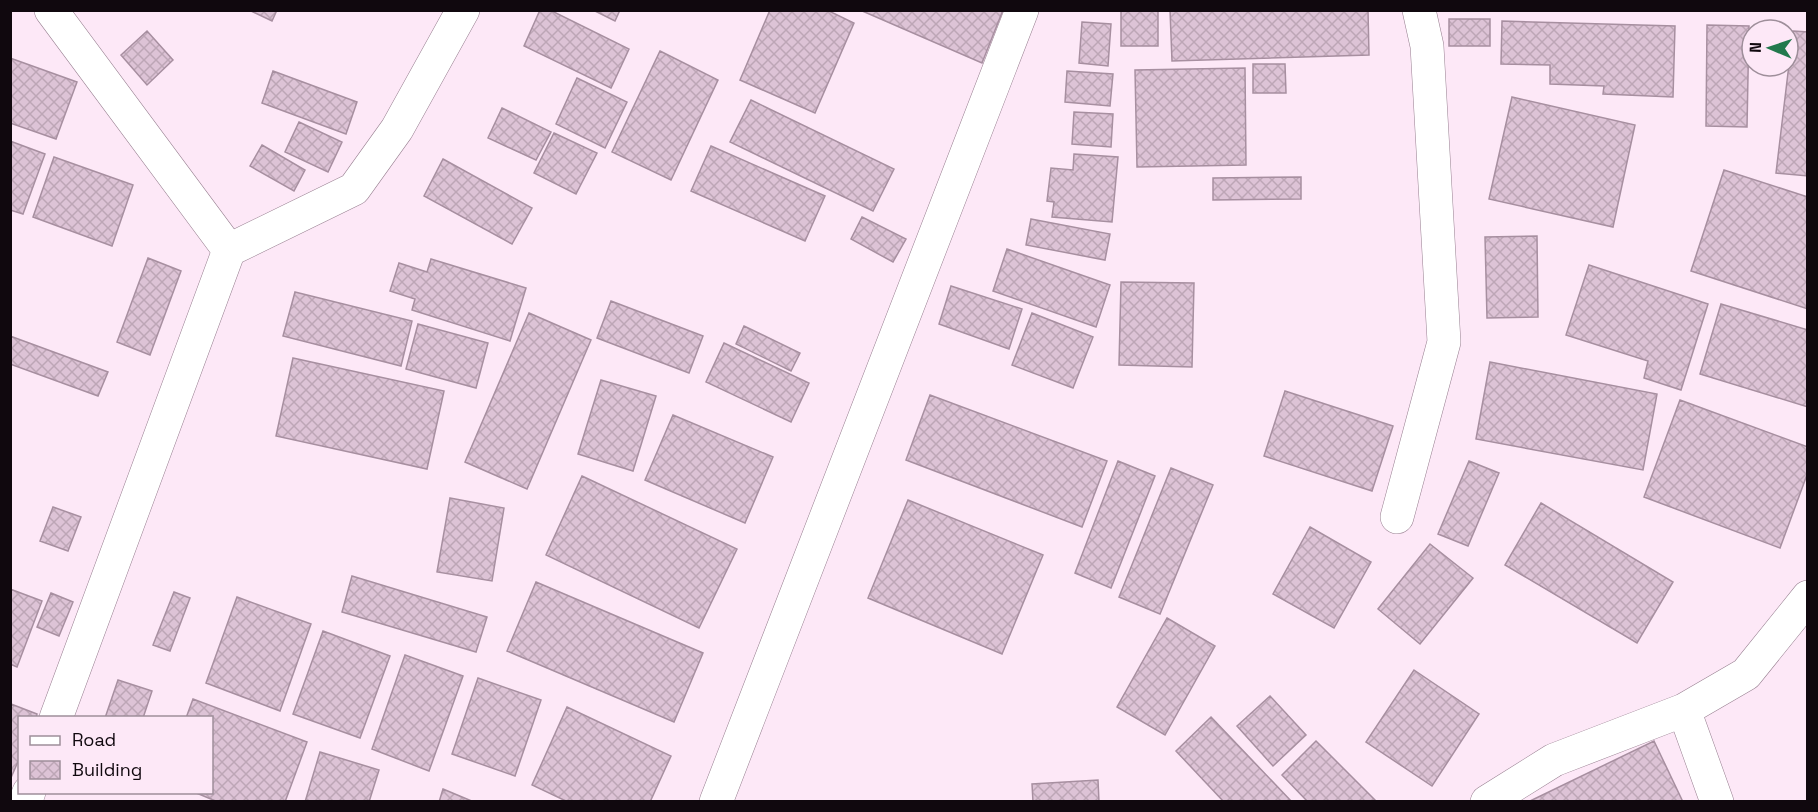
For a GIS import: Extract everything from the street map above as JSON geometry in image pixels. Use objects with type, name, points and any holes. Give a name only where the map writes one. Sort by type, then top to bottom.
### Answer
[{"type":"street","points":[[51,10],[230,250]]},
{"type":"street","points":[[56,716],[230,250],[354,189],[397,129],[463,10]]},
{"type":"street","points":[[716,801],[1022,10]]},
{"type":"street","points":[[1397,517],[1444,342],[1427,46],[1419,10]]},
{"type":"street","points":[[1487,801],[1554,760],[1684,710],[1746,674],[1808,597]]},
{"type":"street","points":[[1684,710],[1717,801]]},
{"type":"building","points":[[249,10],[277,10],[272,21]]},
{"type":"building","points":[[540,10],[550,10],[629,49],[611,88],[524,46]]},
{"type":"building","points":[[593,10],[620,10],[615,21]]},
{"type":"building","points":[[770,10],[827,10],[854,23],[815,113],[740,80]]},
{"type":"building","points":[[860,10],[1003,10],[982,63]]},
{"type":"building","points":[[1121,10],[1158,10],[1158,46],[1121,46]]},
{"type":"building","points":[[1170,10],[1368,10],[1369,55],[1172,61]]},
{"type":"building","points":[[1449,19],[1490,19],[1490,46],[1449,46]]},
{"type":"building","points":[[1502,21],[1675,26],[1673,97],[1603,94],[1604,86],[1550,84],[1550,65],[1501,64]]},
{"type":"building","points":[[1082,22],[1111,24],[1108,66],[1079,63]]},
{"type":"building","points":[[1707,25],[1740,26],[1740,78],[1748,78],[1747,127],[1706,126]]},
{"type":"building","points":[[147,31],[173,60],[147,85],[121,55]]},
{"type":"building","points":[[1800,31],[1808,32],[1808,176],[1776,173],[1787,78],[1800,78]]},
{"type":"building","points":[[660,51],[718,80],[671,180],[612,152]]},
{"type":"building","points":[[10,58],[77,82],[56,139],[10,123]]},
{"type":"building","points":[[1253,64],[1285,64],[1286,93],[1253,93]]},
{"type":"building","points":[[1245,68],[1246,165],[1137,167],[1135,70]]},
{"type":"building","points":[[273,71],[357,102],[346,134],[262,103]]},
{"type":"building","points":[[1067,71],[1113,74],[1110,106],[1065,102]]},
{"type":"building","points":[[577,78],[627,102],[605,148],[556,124]]},
{"type":"building","points":[[1512,97],[1635,125],[1613,227],[1489,199]]},
{"type":"building","points":[[751,100],[894,169],[873,211],[730,142]]},
{"type":"building","points":[[502,108],[551,132],[536,160],[488,138]]},
{"type":"building","points":[[1074,112],[1113,114],[1111,147],[1072,144]]},
{"type":"building","points":[[299,122],[342,142],[328,172],[285,152]]},
{"type":"building","points":[[554,133],[597,153],[576,194],[534,173]]},
{"type":"building","points":[[10,141],[45,154],[23,214],[10,210]]},
{"type":"building","points":[[262,145],[305,170],[294,191],[250,166]]},
{"type":"building","points":[[711,146],[825,196],[805,241],[691,191]]},
{"type":"building","points":[[1074,154],[1118,157],[1112,222],[1052,217],[1054,202],[1047,201],[1051,168],[1073,170]]},
{"type":"building","points":[[54,157],[133,185],[112,246],[33,217]]},
{"type":"building","points":[[443,159],[532,208],[512,244],[424,196]]},
{"type":"building","points":[[1724,170],[1808,197],[1808,309],[1691,271]]},
{"type":"building","points":[[1301,177],[1301,199],[1213,200],[1213,178]]},
{"type":"building","points":[[862,217],[906,239],[893,262],[851,239]]},
{"type":"building","points":[[1031,219],[1110,234],[1105,260],[1026,245]]},
{"type":"building","points":[[1537,236],[1538,317],[1487,318],[1485,237]]},
{"type":"building","points":[[1007,249],[1110,285],[1096,327],[993,291]]},
{"type":"building","points":[[148,258],[181,271],[150,355],[117,342]]},
{"type":"building","points":[[431,259],[526,288],[510,341],[412,310],[415,299],[390,291],[399,263],[427,272]]},
{"type":"building","points":[[1589,265],[1708,304],[1681,390],[1644,378],[1648,361],[1566,335]]},
{"type":"building","points":[[1121,282],[1194,283],[1192,367],[1119,365]]},
{"type":"building","points":[[951,286],[1022,309],[1009,349],[939,324]]},
{"type":"building","points":[[295,292],[412,321],[401,366],[283,336]]},
{"type":"building","points":[[611,301],[703,336],[689,373],[597,338]]},
{"type":"building","points":[[1721,304],[1808,330],[1808,407],[1700,374]]},
{"type":"building","points":[[529,313],[591,340],[527,489],[465,462]]},
{"type":"building","points":[[1032,313],[1093,337],[1073,388],[1012,365]]},
{"type":"building","points":[[418,324],[488,343],[476,388],[406,369]]},
{"type":"building","points":[[744,326],[800,353],[791,371],[736,344]]},
{"type":"building","points":[[10,336],[108,372],[98,396],[10,364]]},
{"type":"building","points":[[724,343],[809,383],[791,422],[706,382]]},
{"type":"building","points":[[293,358],[444,391],[427,469],[276,436]]},
{"type":"building","points":[[1490,362],[1657,394],[1643,470],[1476,439]]},
{"type":"building","points":[[601,380],[656,396],[633,471],[578,454]]},
{"type":"building","points":[[1285,391],[1393,426],[1372,491],[1264,456]]},
{"type":"building","points":[[930,395],[1107,461],[1082,527],[906,460]]},
{"type":"building","points":[[1680,400],[1808,447],[1808,472],[1780,548],[1644,497]]},
{"type":"building","points":[[673,415],[773,457],[745,523],[645,480]]},
{"type":"building","points":[[1118,461],[1155,476],[1111,588],[1075,573]]},
{"type":"building","points":[[1469,461],[1499,473],[1468,546],[1438,534]]},
{"type":"building","points":[[1171,468],[1213,485],[1160,614],[1119,597]]},
{"type":"building","points":[[582,476],[737,549],[699,628],[546,555]]},
{"type":"building","points":[[450,498],[504,508],[492,581],[437,572]]},
{"type":"building","points":[[908,500],[1043,555],[1002,654],[868,598]]},
{"type":"building","points":[[1541,503],[1673,582],[1637,643],[1505,565]]},
{"type":"building","points":[[53,507],[81,517],[68,551],[40,541]]},
{"type":"building","points":[[1310,527],[1371,562],[1334,628],[1273,594]]},
{"type":"building","points":[[1430,544],[1473,578],[1420,644],[1378,609]]},
{"type":"building","points":[[352,576],[487,617],[476,652],[342,612]]},
{"type":"building","points":[[536,582],[703,653],[674,722],[507,651]]},
{"type":"building","points":[[10,589],[42,601],[17,667],[10,664]]},
{"type":"building","points":[[174,592],[190,598],[170,651],[153,645]]},
{"type":"building","points":[[51,593],[73,602],[59,636],[37,627]]},
{"type":"building","points":[[237,597],[311,624],[280,711],[206,683]]},
{"type":"building","points":[[1167,618],[1215,646],[1165,735],[1117,707]]},
{"type":"building","points":[[323,631],[390,656],[360,738],[293,714]]},
{"type":"building","points":[[405,655],[463,676],[429,771],[372,749]]},
{"type":"building","points":[[1414,670],[1479,714],[1432,786],[1366,742]]},
{"type":"building","points":[[478,678],[541,700],[515,776],[452,754]]},
{"type":"building","points":[[118,680],[152,691],[144,716],[106,716]]},
{"type":"building","points":[[1270,696],[1306,735],[1273,766],[1237,726]]},
{"type":"building","points":[[193,699],[307,742],[285,802],[218,802],[199,794],[213,794],[213,716],[187,716]]},
{"type":"building","points":[[11,704],[37,714],[36,716],[18,716],[18,762],[10,780]]},
{"type":"building","points":[[567,707],[671,756],[650,802],[568,802],[532,785]]},
{"type":"building","points":[[1211,717],[1292,802],[1224,802],[1176,751]]},
{"type":"building","points":[[1316,741],[1377,802],[1308,802],[1282,775]]},
{"type":"building","points":[[1654,741],[1683,802],[1528,802]]},
{"type":"building","points":[[320,752],[379,770],[369,802],[305,802]]},
{"type":"building","points":[[1098,780],[1099,802],[1033,802],[1032,784]]},
{"type":"building","points":[[443,789],[474,802],[439,802]]}]
